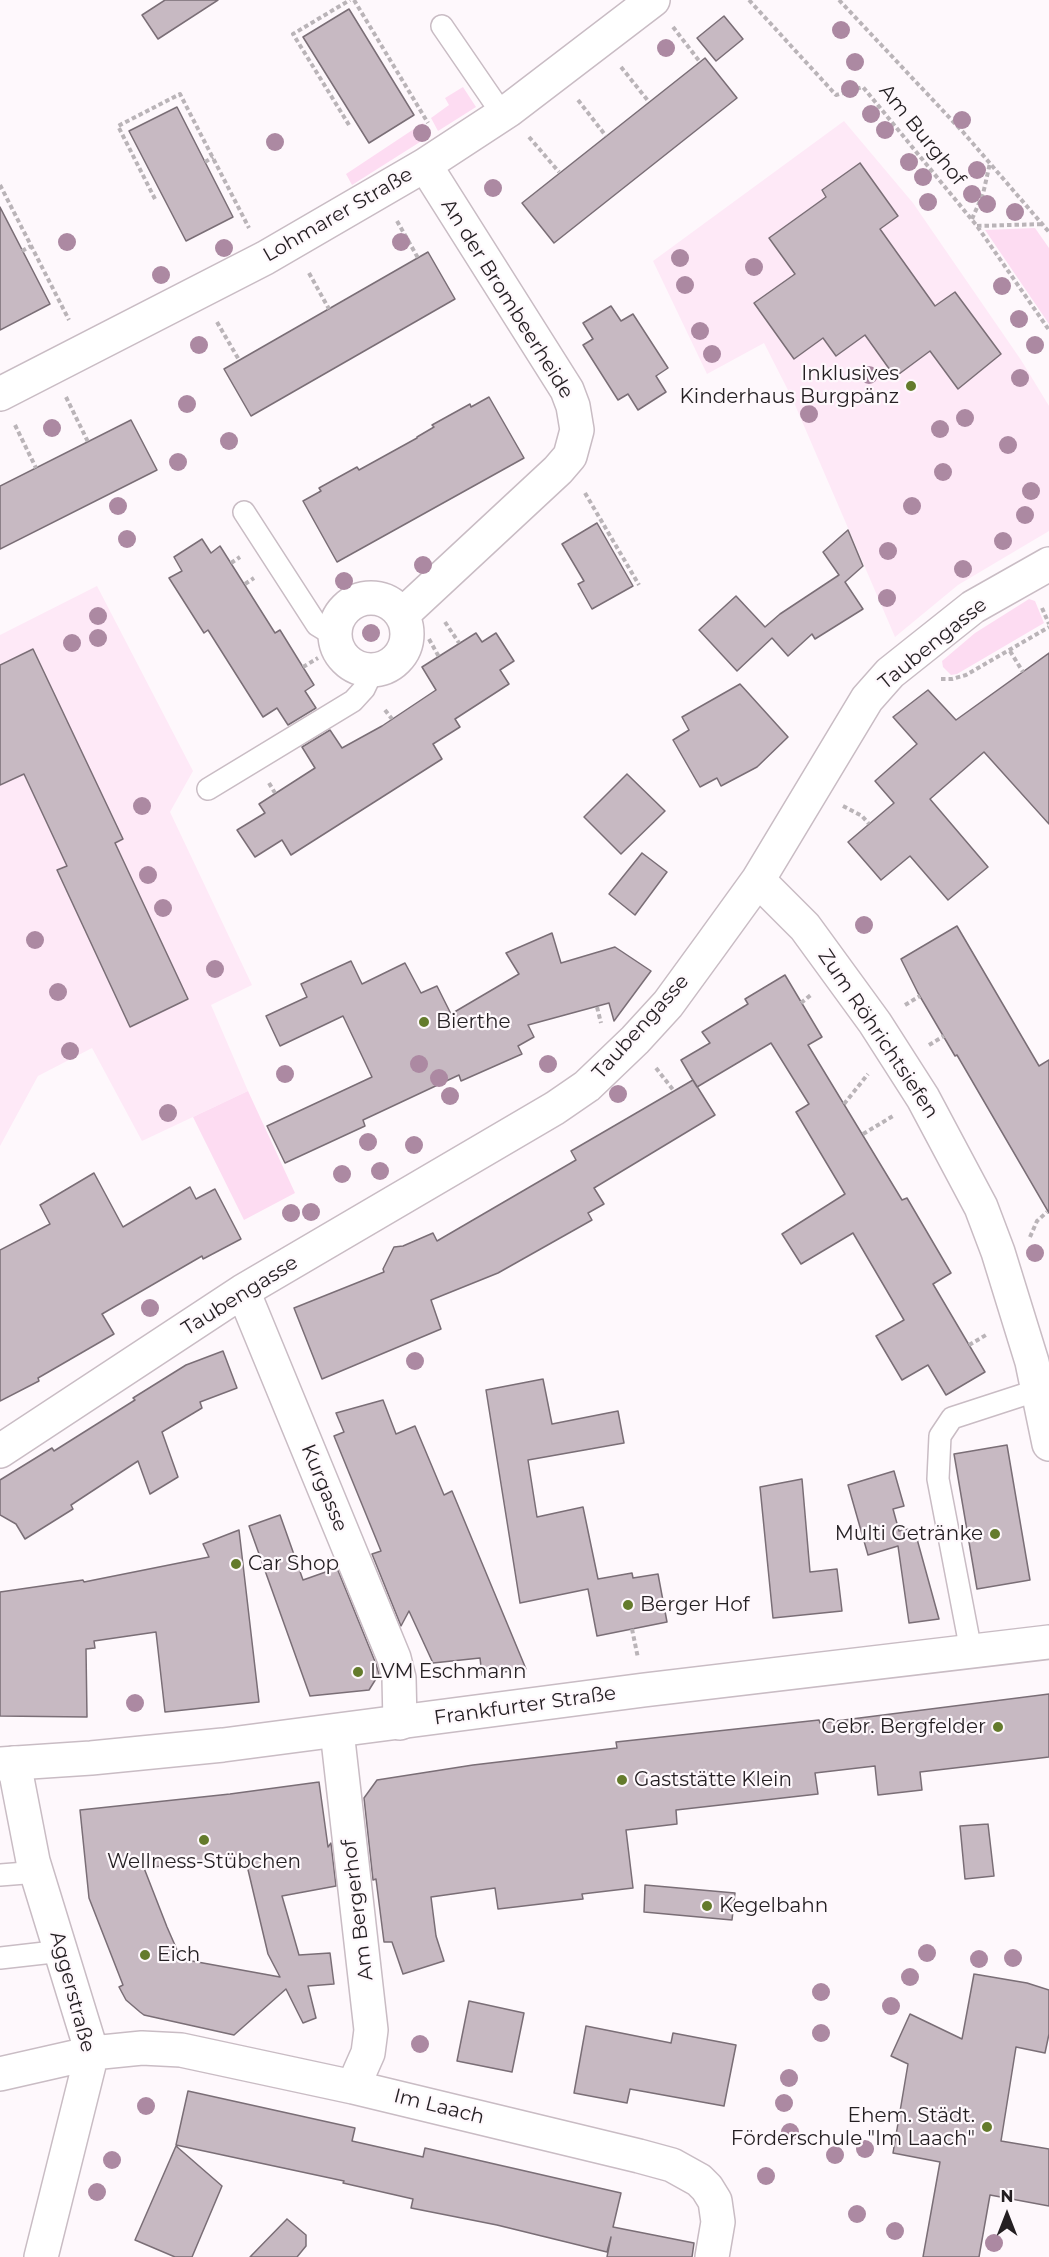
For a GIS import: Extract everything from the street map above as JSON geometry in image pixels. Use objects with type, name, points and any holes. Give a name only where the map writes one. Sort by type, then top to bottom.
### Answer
[{"type":"street","name":"Lohmarer Straße","points":[[0,394],[265,258],[435,158],[503,115],[653,0]]},
{"type":"street","name":"An der Brombeerheide","points":[[402,615],[566,461],[574,447],[577,430],[573,406],[567,390],[435,158]]},
{"type":"street","name":"Taubengasse","points":[[0,1451],[243,1291],[555,1108],[587,1086],[635,1040],[668,1004],[758,880],[867,699],[890,673],[972,607],[1049,564]]},
{"type":"street","points":[[367,598],[381,599],[393,605],[402,615],[407,633],[403,651],[396,661],[373,670],[362,669],[343,657],[335,636],[337,622],[344,611],[354,603],[367,598]]},
{"type":"street","name":"Zum Röhrichtsiefen","points":[[758,880],[805,927],[875,1023],[923,1098],[984,1216],[998,1252],[1032,1362],[1049,1444]]},
{"type":"street","name":"Kurgasse","points":[[243,1291],[394,1658],[399,1678],[400,1723]]},
{"type":"street","name":"Frankfurter Straße","points":[[7,1763],[91,1758],[223,1745],[644,1690],[1049,1642]]},
{"type":"street","name":"Am Bergerhof","points":[[338,1731],[371,2030],[368,2053],[353,2086]]},
{"type":"street","name":"Aggerstraße","points":[[7,1763],[92,2053],[41,2257]]},
{"type":"street","name":"Im Laach","points":[[0,2074],[92,2053],[141,2048],[181,2050],[353,2086],[672,2165],[699,2180],[715,2201],[718,2222],[712,2257]]},
{"type":"lane","points":[[442,26],[503,115]]},
{"type":"lane","points":[[244,512],[317,625],[335,636]]},
{"type":"lane","points":[[208,789],[353,701],[364,689],[373,670]]},
{"type":"lane","points":[[971,1651],[938,1479],[940,1436],[952,1418],[1038,1390]]},
{"type":"lane","points":[[0,1875],[38,1872]]},
{"type":"lane","points":[[0,1958],[62,1951]]},
{"type":"path","points":[[348,125],[293,34],[352,0],[388,56],[435,158]]},
{"type":"path","name":"Am Burghof","points":[[750,0],[836,95],[863,87],[972,219],[1049,330]]},
{"type":"path","points":[[839,0],[990,163],[1049,232]]},
{"type":"path","points":[[674,29],[700,62]]},
{"type":"path","points":[[380,60],[388,56]]},
{"type":"path","points":[[624,70],[650,102]]},
{"type":"path","points":[[155,199],[118,126],[180,94],[265,258]]},
{"type":"path","points":[[581,103],[606,136]]},
{"type":"path","points":[[530,138],[559,172]]},
{"type":"path","points":[[205,162],[213,158]]},
{"type":"path","points":[[972,219],[983,194],[990,163]]},
{"type":"path","points":[[0,185],[85,351]]},
{"type":"path","points":[[399,224],[418,258]]},
{"type":"path","points":[[977,226],[1043,224]]},
{"type":"path","points":[[22,250],[31,246]]},
{"type":"path","points":[[306,269],[329,309]]},
{"type":"path","points":[[215,319],[239,360]]},
{"type":"path","points":[[67,399],[88,442]]},
{"type":"path","points":[[15,425],[36,468]]},
{"type":"path","points":[[566,461],[639,585]]},
{"type":"path","points":[[913,655],[931,674],[942,679],[952,679],[966,675],[1049,627]]},
{"type":"path","points":[[1010,651],[1023,672]]},
{"type":"path","points":[[597,1007],[602,1025]]},
{"type":"shaded area","points":[[463,87],[476,107],[438,131],[431,118],[449,105],[445,98]]},
{"type":"shaded area","name":"Inklusives Kinderhaus Burgpänz","points":[[844,121],[913,203],[1021,360],[1049,406],[1049,531],[958,585],[895,637],[792,398],[764,343],[707,374],[653,261]]},
{"type":"shaded area","points":[[423,123],[431,135],[352,185],[346,174]]},
{"type":"shaded area","points":[[1035,228],[1049,248],[1049,324],[985,230]]},
{"type":"shaded area","points":[[97,586],[193,771],[170,812],[252,985],[211,1005],[248,1091],[142,1141],[92,1048],[38,1076],[0,1146],[0,635]]},
{"type":"shaded area","points":[[1029,599],[1035,601],[1044,623],[957,674],[951,675],[943,667],[942,661],[975,633]]},
{"type":"shaded area","points":[[248,1091],[295,1193],[244,1220],[193,1117]]},
{"type":"building","points":[[165,0],[218,0],[158,39],[142,15]]},
{"type":"building","points":[[349,9],[414,115],[369,143],[303,37]]},
{"type":"building","points":[[724,16],[743,39],[716,61],[697,38]]},
{"type":"building","points":[[705,58],[737,98],[554,243],[522,203]]},
{"type":"building","points":[[177,107],[233,217],[186,241],[129,131]]},
{"type":"building","points":[[860,163],[898,216],[880,229],[935,306],[955,292],[1001,354],[958,389],[930,351],[895,377],[865,335],[836,356],[823,338],[794,359],[754,303],[795,274],[769,238],[826,197],[822,190]]},
{"type":"building","points":[[0,207],[50,304],[0,330]]},
{"type":"building","points":[[428,252],[455,299],[251,416],[224,369]]},
{"type":"building","points":[[611,306],[621,321],[633,314],[668,368],[656,376],[666,392],[638,410],[628,394],[618,400],[583,345],[593,339],[583,323]]},
{"type":"building","points":[[489,397],[524,458],[337,562],[303,501],[321,491],[319,488],[357,467],[359,470],[417,438],[434,427],[432,425],[470,404],[471,407]]},
{"type":"building","points":[[131,420],[157,470],[0,549],[0,486]]},
{"type":"building","points":[[597,523],[633,586],[592,609],[578,584],[584,581],[562,544]]},
{"type":"building","points":[[848,530],[863,566],[845,582],[863,609],[815,639],[812,634],[788,656],[772,638],[737,671],[699,630],[736,596],[765,627],[780,614],[839,575],[823,552]]},
{"type":"building","points":[[202,539],[211,553],[220,546],[275,633],[280,630],[314,685],[305,691],[316,708],[288,725],[277,708],[263,717],[208,630],[204,633],[169,578],[182,571],[174,557]]},
{"type":"building","points":[[476,633],[482,642],[496,633],[514,661],[500,670],[509,684],[455,719],[460,727],[433,744],[442,759],[291,855],[282,840],[255,857],[237,830],[265,813],[259,804],[315,768],[302,747],[330,730],[342,748],[382,726],[436,690],[422,667]]},
{"type":"building","points":[[33,649],[123,839],[115,843],[188,999],[130,1027],[57,870],[67,866],[24,774],[0,785],[0,665]]},
{"type":"building","points":[[1049,653],[1049,824],[984,752],[930,799],[988,867],[948,900],[910,856],[881,880],[848,842],[894,803],[875,781],[917,744],[893,717],[928,690],[956,720]]},
{"type":"building","points":[[740,684],[788,737],[757,767],[721,786],[717,778],[700,787],[673,740],[689,730],[682,717]]},
{"type":"building","points":[[627,774],[665,811],[621,854],[584,817]]},
{"type":"building","points":[[642,853],[667,872],[635,915],[609,894]]},
{"type":"building","points":[[957,926],[1039,1066],[1049,1060],[1049,1213],[918,993],[901,959]]},
{"type":"building","points":[[552,933],[561,963],[615,947],[651,971],[614,1021],[609,1003],[528,1025],[534,1037],[518,1046],[522,1054],[461,1081],[459,1075],[363,1120],[365,1126],[285,1163],[267,1126],[372,1077],[343,1016],[280,1046],[266,1016],[307,997],[301,984],[351,961],[362,984],[405,963],[421,993],[437,986],[451,1014],[519,974],[506,953]]},
{"type":"building","points":[[785,975],[822,1037],[808,1045],[902,1200],[907,1198],[951,1273],[933,1284],[985,1372],[946,1395],[928,1365],[902,1380],[876,1336],[904,1320],[853,1233],[801,1264],[782,1234],[845,1194],[796,1112],[809,1104],[771,1043],[697,1087],[681,1060],[710,1043],[702,1032],[748,1004],[745,999]]},
{"type":"building","points":[[693,1080],[715,1115],[594,1188],[604,1204],[588,1213],[592,1220],[498,1273],[431,1300],[441,1329],[322,1379],[294,1308],[384,1272],[383,1269],[394,1247],[403,1246],[433,1233],[437,1241],[576,1160],[571,1151]]},
{"type":"building","points":[[94,1173],[123,1227],[190,1187],[196,1199],[215,1189],[241,1239],[203,1259],[202,1256],[102,1314],[114,1334],[38,1378],[39,1381],[0,1401],[0,1250],[50,1224],[40,1205]]},
{"type":"building","points":[[223,1351],[237,1388],[200,1402],[202,1408],[162,1432],[178,1477],[150,1494],[138,1461],[71,1505],[73,1509],[25,1539],[16,1524],[0,1515],[0,1480],[52,1448],[54,1451],[186,1365]]},
{"type":"building","points":[[543,1379],[552,1424],[618,1411],[624,1443],[528,1460],[537,1517],[583,1507],[598,1579],[632,1573],[633,1578],[658,1574],[667,1622],[597,1636],[588,1589],[520,1603],[486,1390]]},
{"type":"building","points":[[383,1400],[396,1434],[415,1426],[444,1495],[452,1491],[526,1669],[482,1675],[480,1658],[433,1663],[409,1611],[401,1626],[372,1554],[381,1551],[334,1436],[344,1432],[336,1413]]},
{"type":"building","name":"Multi Getränke","points":[[1007,1445],[1030,1580],[977,1589],[954,1454]]},
{"type":"building","points":[[894,1471],[904,1506],[893,1509],[899,1531],[914,1528],[939,1619],[909,1623],[898,1546],[868,1555],[848,1485]]},
{"type":"building","points":[[802,1479],[810,1572],[837,1569],[842,1611],[773,1618],[760,1487]]},
{"type":"building","points":[[280,1515],[303,1580],[337,1568],[379,1674],[369,1690],[310,1696],[249,1526]]},
{"type":"building","points":[[239,1530],[259,1702],[165,1712],[156,1632],[94,1641],[95,1648],[86,1649],[87,1717],[0,1716],[0,1592],[83,1580],[84,1582],[209,1557],[203,1544]]},
{"type":"building","points":[[1049,1694],[1049,1757],[920,1772],[922,1790],[878,1795],[875,1766],[815,1773],[818,1794],[676,1810],[677,1824],[626,1830],[633,1888],[582,1894],[583,1899],[498,1909],[495,1888],[431,1897],[436,1936],[444,1961],[403,1974],[392,1942],[384,1942],[376,1879],[373,1880],[364,1798],[377,1780],[473,1765],[617,1748],[616,1742],[819,1720],[820,1723]]},
{"type":"building","points":[[319,1782],[328,1847],[331,1843],[336,1886],[282,1896],[299,1955],[330,1953],[334,1984],[308,1986],[316,2018],[303,2023],[286,1989],[234,2035],[144,2015],[126,2000],[119,1987],[123,1985],[89,1898],[80,1810]],"holes":[[[245,1857],[268,1954],[280,1977],[181,1959],[144,1868]]]},
{"type":"building","points":[[988,1824],[994,1876],[965,1879],[960,1826]]},
{"type":"building","name":"Kegelbahn","points":[[645,1885],[735,1893],[732,1920],[644,1912]]},
{"type":"building","name":"Ehem. Städt. Förderschule \"Im Laach\"","points":[[974,1974],[1027,1983],[1049,1990],[1049,2034],[1045,2053],[1016,2047],[1001,2141],[1049,2149],[1049,2206],[990,2195],[979,2257],[923,2257],[940,2162],[893,2153],[908,2064],[891,2056],[910,2014],[962,2039]]},
{"type":"building","points":[[469,2001],[524,2013],[512,2072],[457,2061]]},
{"type":"building","points":[[586,2026],[671,2043],[673,2033],[736,2045],[724,2106],[630,2089],[627,2103],[574,2093]]},
{"type":"building","points":[[188,2091],[355,2128],[352,2141],[423,2157],[425,2148],[621,2193],[613,2227],[694,2243],[692,2257],[607,2257],[611,2237],[607,2252],[497,2225],[411,2208],[413,2199],[343,2183],[344,2181],[176,2145]]},
{"type":"building","points":[[176,2146],[222,2186],[192,2257],[175,2257],[135,2240]]},
{"type":"building","points":[[287,2219],[306,2235],[306,2246],[297,2257],[250,2257]]},
{"type":"place","name":"Inklusives Kinderhaus Burgpänz","points":[[911,386]]},
{"type":"place","name":"Bierthe","points":[[424,1022]]},
{"type":"place","name":"Multi Getränke","points":[[995,1534]]},
{"type":"place","name":"Car Shop","points":[[236,1564]]},
{"type":"place","name":"Berger Hof","points":[[628,1605]]},
{"type":"place","name":"LVM Eschmann","points":[[358,1672]]},
{"type":"place","name":"Gebr. Bergfelder","points":[[998,1727]]},
{"type":"place","name":"Gaststätte Klein","points":[[622,1780]]},
{"type":"place","name":"Wellness-Stübchen","points":[[204,1840]]},
{"type":"place","name":"Kegelbahn","points":[[707,1906]]},
{"type":"place","name":"Eich","points":[[145,1955]]},
{"type":"place","name":"Ehem. Städt. Förderschule \"Im Laach\"","points":[[987,2127]]}]
